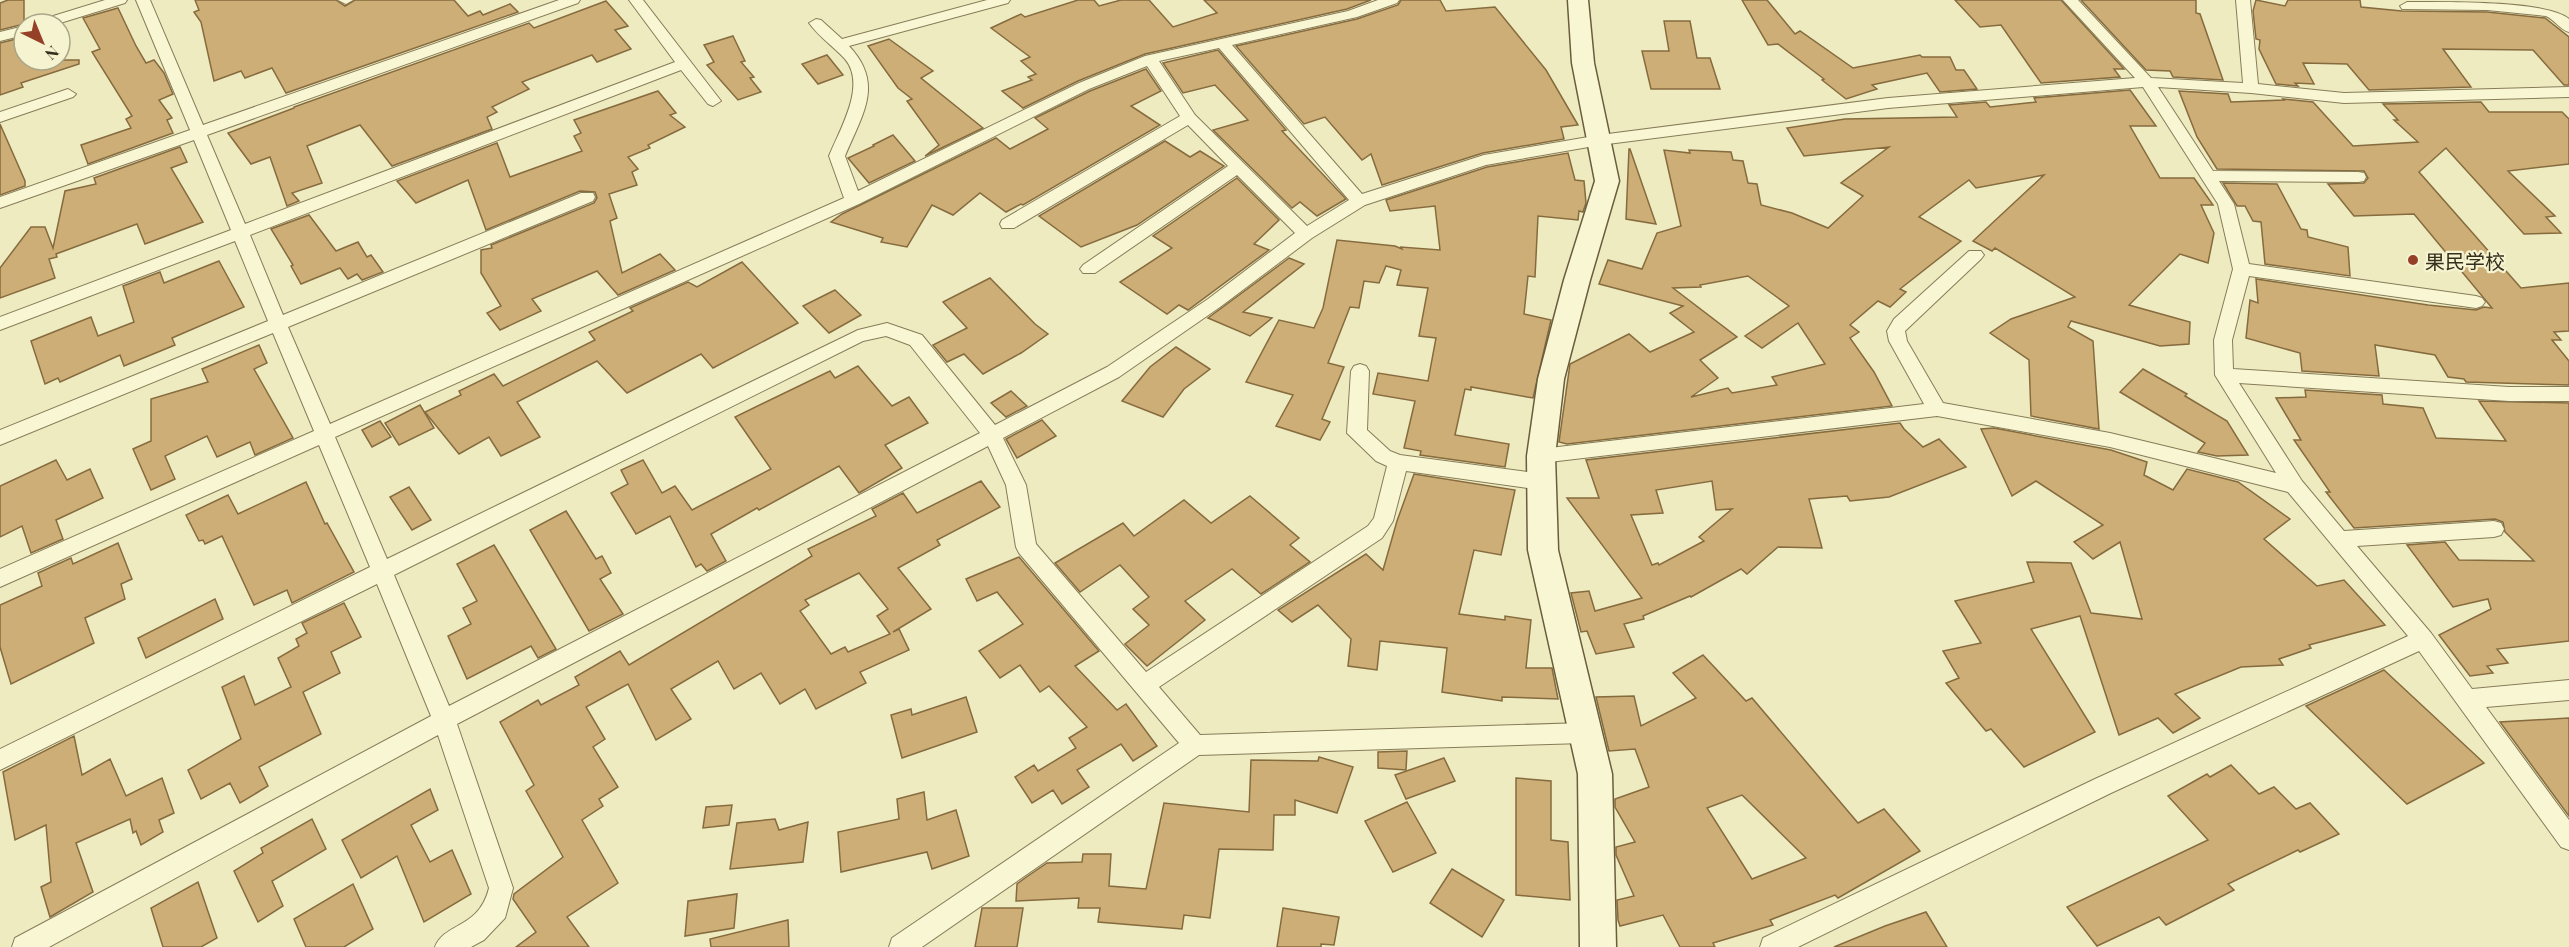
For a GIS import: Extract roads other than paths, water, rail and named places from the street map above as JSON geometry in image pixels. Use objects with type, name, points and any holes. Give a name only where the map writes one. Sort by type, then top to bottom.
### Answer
[{"type":"street","points":[[72,15],[120,0]]},
{"type":"street","points":[[143,0],[444,720],[501,888],[496,910],[475,931],[447,947]]},
{"type":"street","points":[[0,203],[573,0]]},
{"type":"street","points":[[636,0],[713,101]]},
{"type":"street","points":[[837,45],[1003,0]]},
{"type":"street","points":[[0,578],[853,200],[1084,86],[1150,59],[1352,14],[1392,0]]},
{"type":"street","points":[[1578,0],[1583,63],[1607,181],[1577,280],[1551,379],[1542,469],[1543,550],[1595,774],[1598,947]]},
{"type":"street","points":[[2070,0],[2147,82],[2226,204],[2242,269],[2223,340],[2224,375],[2295,486],[2423,639],[2569,839]]},
{"type":"street","points":[[2243,0],[2251,88]]},
{"type":"street","points":[[2407,6],[2484,3],[2549,12],[2558,16],[2569,28]]},
{"type":"street","points":[[816,23],[858,67],[862,81],[855,110],[837,156],[853,200]]},
{"type":"street","points":[[1222,43],[1359,201]]},
{"type":"street","points":[[1150,59],[1189,118],[1306,234]]},
{"type":"street","points":[[0,324],[683,63]]},
{"type":"street","points":[[24,947],[444,720],[1113,372],[1214,303],[1306,234],[1359,201],[1484,160],[1600,140],[1888,103],[2147,82],[2251,88],[2344,98],[2569,92]]},
{"type":"street","points":[[0,117],[68,94]]},
{"type":"street","points":[[1008,224],[1189,118]]},
{"type":"street","points":[[1089,269],[1238,166]]},
{"type":"street","points":[[2207,176],[2358,177]]},
{"type":"street","points":[[0,438],[587,197]]},
{"type":"street","points":[[1937,409],[1898,341],[1896,331],[1900,323],[1975,255]]},
{"type":"street","points":[[2242,269],[2476,302]]},
{"type":"street","points":[[0,760],[858,336],[887,329],[916,340],[992,434],[1016,485],[1026,547],[1195,745]]},
{"type":"street","points":[[1360,371],[1357,433],[1383,456],[1398,462],[1542,469],[1737,434],[1937,409],[2110,440],[2251,473],[2295,486]]},
{"type":"street","points":[[2224,375],[2508,394],[2569,394]]},
{"type":"street","points":[[1144,685],[1375,532],[1383,521],[1398,462]]},
{"type":"street","points":[[2339,539],[2494,529]]},
{"type":"street","points":[[1772,947],[2103,786],[2423,639]]},
{"type":"street","points":[[2467,699],[2569,690]]},
{"type":"street","points":[[901,947],[1195,745],[1584,733]]},
{"type":"place","name":"果民学校","points":[[2413,260]]}]
